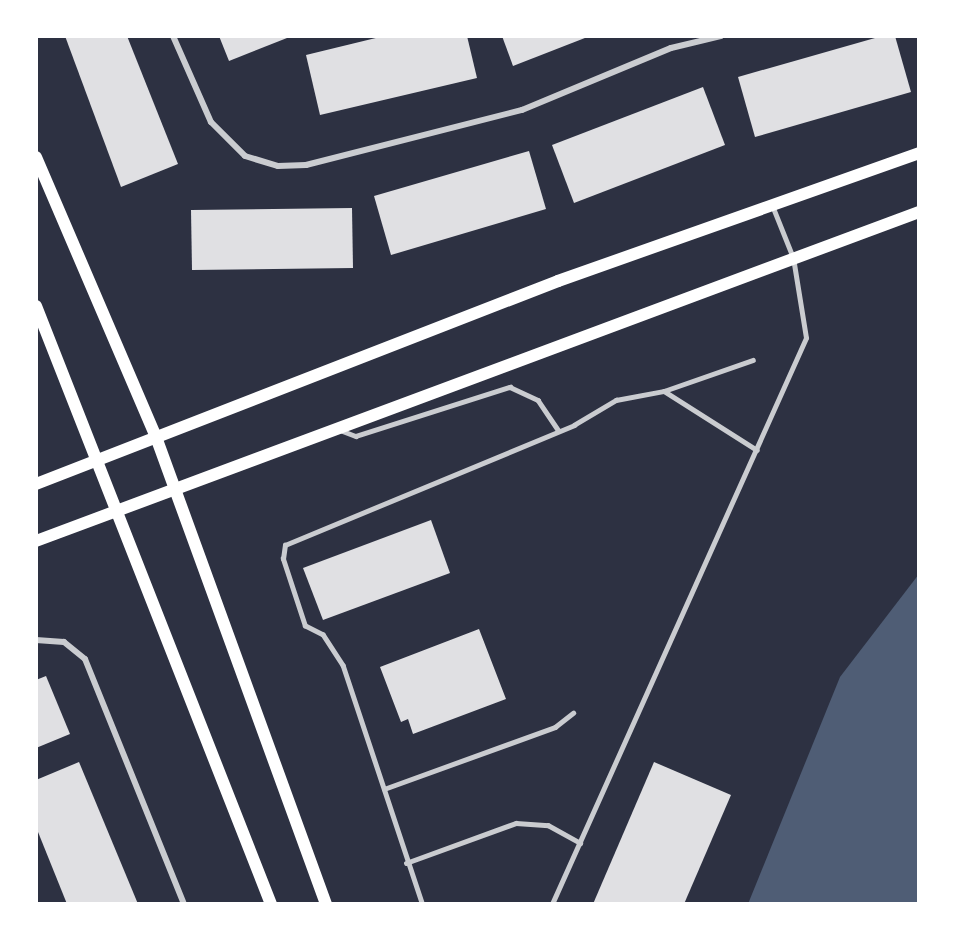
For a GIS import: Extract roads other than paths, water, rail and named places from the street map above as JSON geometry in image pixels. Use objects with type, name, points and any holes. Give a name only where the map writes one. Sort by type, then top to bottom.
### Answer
[{"type":"main road","points":[[36,484],[558,281],[919,153]]},
{"type":"main road","points":[[36,157],[156,437],[326,904]]},
{"type":"main road","points":[[36,541],[173,486],[334,429],[919,212]]},
{"type":"main road","points":[[36,306],[114,511],[272,904]]},
{"type":"street","points":[[173,36],[211,122],[245,156],[278,166],[346,155],[522,110],[671,48],[721,36]]},
{"type":"street","points":[[36,640],[64,642],[85,659],[184,904]]},
{"type":"lane","points":[[552,904],[806,338],[808,325],[793,258],[772,205]]},
{"type":"lane","points":[[422,904],[406,863],[338,652],[305,626],[283,559],[285,545],[559,430],[616,400],[664,391],[753,360]]},
{"type":"lane","points":[[334,429],[356,436],[510,387],[538,400],[559,430]]},
{"type":"lane","points":[[664,391],[757,450]]},
{"type":"lane","points":[[384,789],[555,727],[573,713]]},
{"type":"lane","points":[[406,863],[516,823],[549,825],[580,843]]},
{"type":"water","points":[[919,574],[919,904],[748,904],[840,677]]}]
